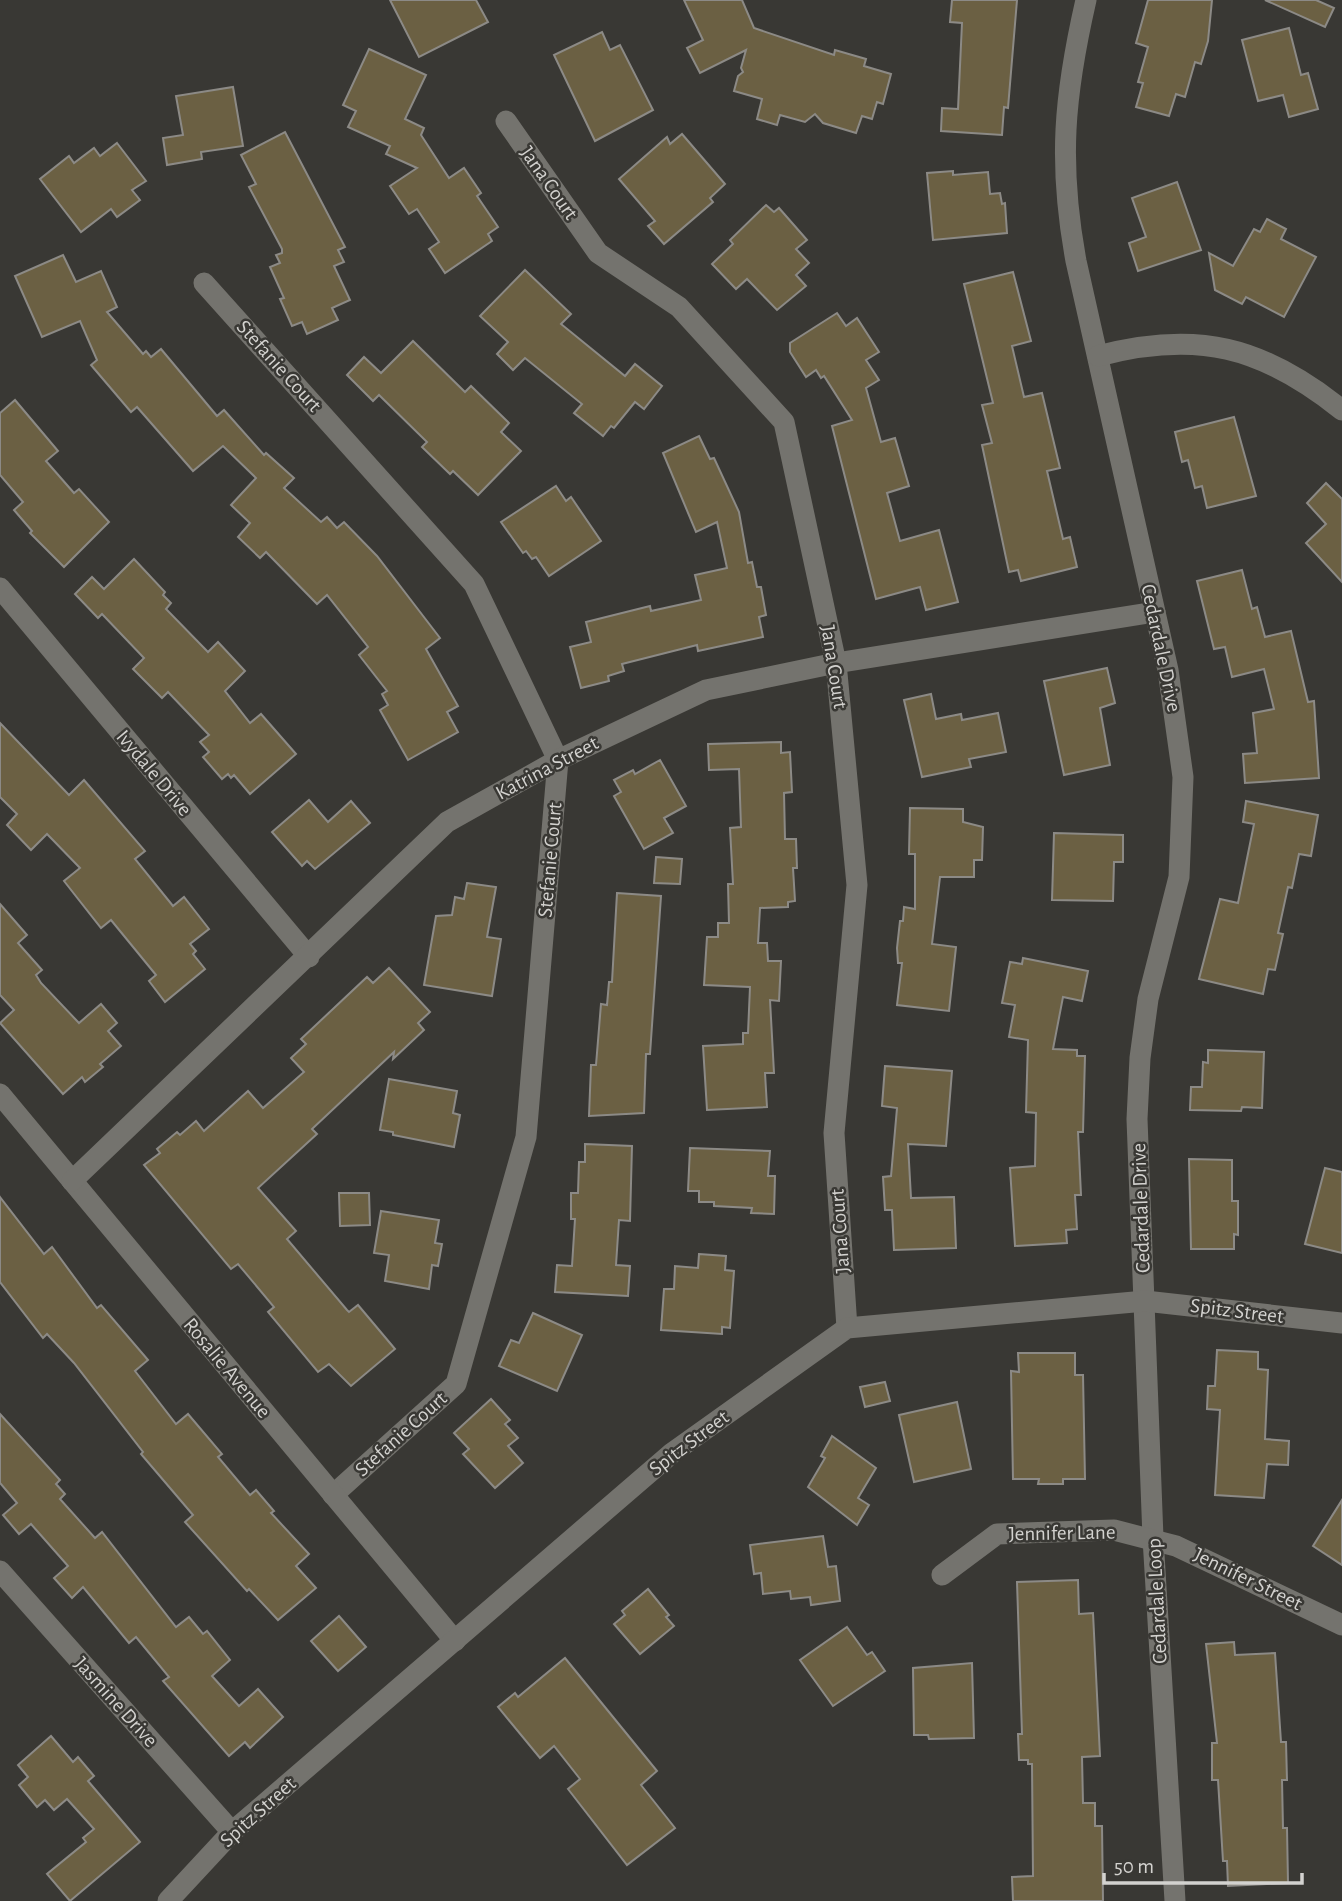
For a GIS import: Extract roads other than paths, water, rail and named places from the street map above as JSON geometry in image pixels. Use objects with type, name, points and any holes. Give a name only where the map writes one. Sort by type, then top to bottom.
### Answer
[{"type":"street","name":"Cedardale Drive","points":[[1086,0],[1068,81],[1063,174],[1072,241],[1174,703],[1183,813],[1179,877],[1148,999],[1140,1058],[1138,1152],[1145,1301]]},
{"type":"street","name":"Jana Court","points":[[506,121],[598,253],[679,307],[784,422],[836,663],[857,885],[834,1133],[847,1328]]},
{"type":"street","name":"Stefanie Court","points":[[204,283],[474,584],[558,760],[526,1136],[456,1384],[333,1495]]},
{"type":"street","points":[[1098,356],[1157,343],[1224,348],[1291,374],[1342,410]]},
{"type":"street","name":"Ivydale Drive","points":[[0,588],[309,957]]},
{"type":"street","name":"Katrina Street","points":[[72,1181],[447,822],[558,760],[706,690],[836,663],[1155,612]]},
{"type":"street","name":"Rosalie Avenue","points":[[0,1094],[455,1641]]},
{"type":"street","name":"Spitz Street","points":[[168,1901],[232,1832],[671,1454],[847,1328],[1145,1301],[1342,1323]]},
{"type":"street","name":"Cedardale Loop","points":[[1145,1301],[1153,1538],[1175,1901]]},
{"type":"street","name":"Jennifer Lane","points":[[942,1575],[997,1534],[1114,1530],[1153,1538]]},
{"type":"street","name":"Jennifer Street","points":[[1153,1538],[1228,1568],[1342,1625]]},
{"type":"street","name":"Jasmine Drive","points":[[0,1571],[232,1832]]}]
